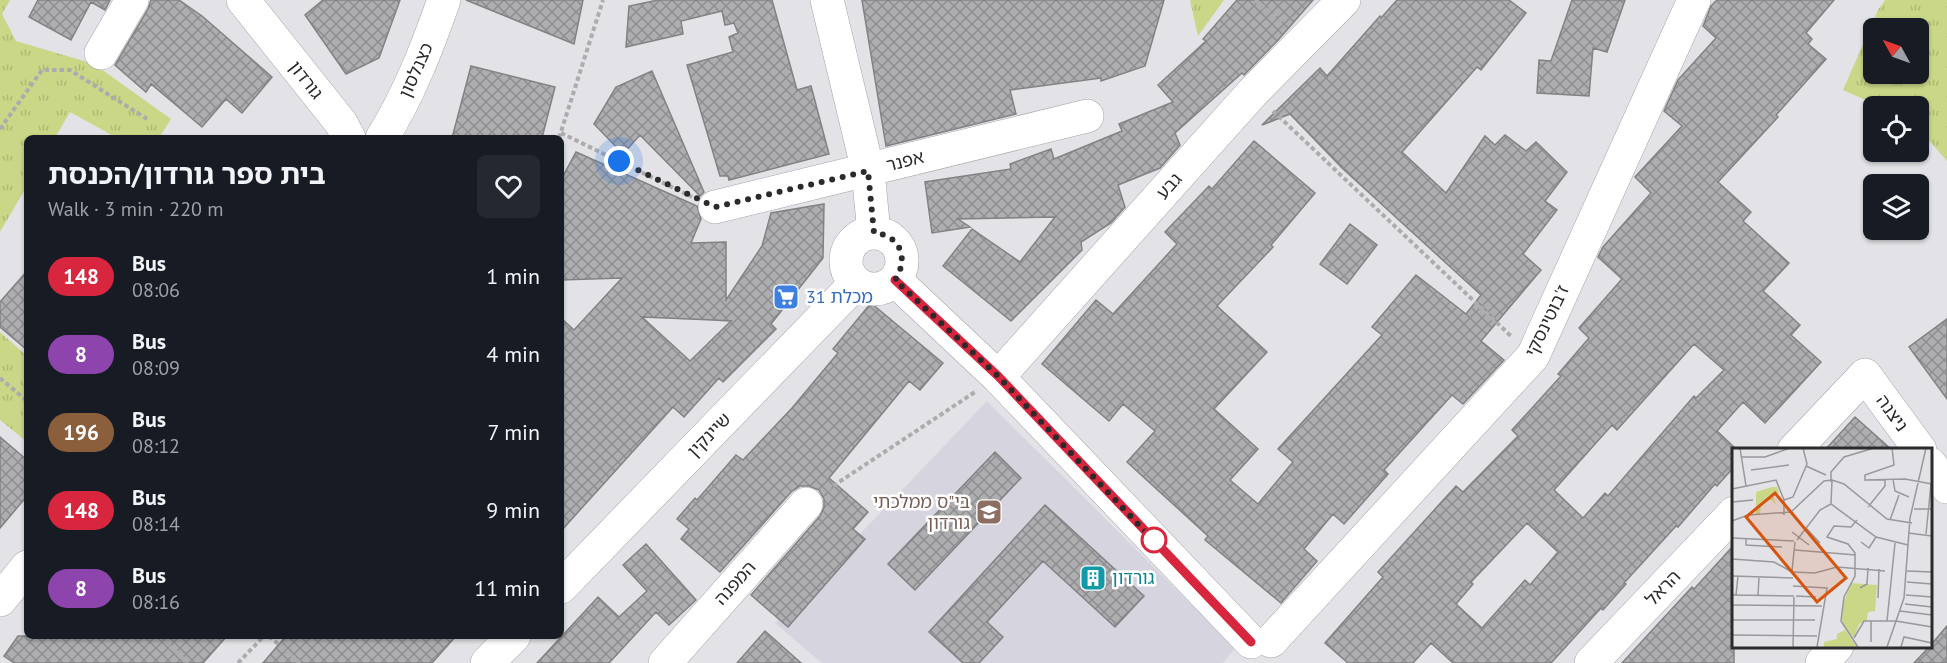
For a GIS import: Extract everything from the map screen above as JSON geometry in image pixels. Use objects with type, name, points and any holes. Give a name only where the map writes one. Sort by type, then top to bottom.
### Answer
[{"type":"street","points":[[101,53],[132,0]]},
{"type":"street","name":"גורדון","points":[[243,0],[328,108],[387,130]]},
{"type":"street","name":"כצנלסון","points":[[387,130],[424,58],[444,0]]},
{"type":"street","points":[[827,0],[868,171],[874,233]]},
{"type":"street","name":"גבע","points":[[998,376],[1253,92],[1344,0]]},
{"type":"street","name":"ז'בוטינסקי","points":[[1262,657],[1533,356],[1694,0]]},
{"type":"street","points":[[328,108],[348,135]]},
{"type":"street","name":"אפנר","points":[[715,207],[1087,116]]},
{"type":"street","points":[[874,233],[888,237],[901,251],[903,262],[901,272],[895,280],[883,288],[873,290],[856,283],[849,274],[846,264],[849,248],[864,235],[874,233]]},
{"type":"street","points":[[895,280],[998,376],[1262,657]]},
{"type":"street","name":"שיינקין","points":[[564,584],[856,283]]},
{"type":"street","name":"ניצנה","points":[[1796,448],[1865,375],[1919,448]]},
{"type":"street","points":[[1932,454],[1947,443]]},
{"type":"street","points":[[1932,467],[1947,487]]},
{"type":"street","name":"המפנה","points":[[665,663],[806,504]]},
{"type":"street","name":"הראל","points":[[1591,663],[1732,515]]},
{"type":"street","points":[[0,600],[24,571]]},
{"type":"street","points":[[487,663],[511,639]]},
{"type":"street","points":[[1821,663],[1835,648]]},
{"type":"path","points":[[603,0],[561,133],[715,207]]},
{"type":"path","points":[[1255,0],[1305,39]]},
{"type":"path","points":[[0,129],[42,70],[70,70],[147,119]]},
{"type":"path","points":[[1253,92],[1533,356]]},
{"type":"path","points":[[806,504],[998,376]]},
{"type":"path","points":[[0,378],[24,398]]},
{"type":"path","points":[[162,639],[188,663]]},
{"type":"path","points":[[238,663],[261,639]]},
{"type":"path","points":[[272,639],[300,663]]},
{"type":"shaded area","name":"בי\"ס ממלכתי גורדון","points":[[987,401],[1235,648],[1223,663],[822,663],[775,623]]},
{"type":"green space","points":[[0,0],[10,0],[2,14],[16,41],[94,64],[171,119],[161,135],[112,135],[70,112],[57,135],[24,135],[24,191],[0,232]]},
{"type":"green space","points":[[1190,0],[1224,0],[1198,36]]},
{"type":"green space","points":[[1885,0],[1947,0],[1947,161],[1929,140],[1929,96],[1863,96],[1863,99],[1843,90],[1863,44],[1863,84],[1929,84],[1929,18],[1874,18]]},
{"type":"green space","points":[[0,332],[24,353],[24,440],[0,420]]},
{"type":"building","points":[[38,0],[110,0],[105,10],[91,2],[71,40],[29,17]]},
{"type":"building","points":[[151,0],[179,0],[202,16],[272,77],[242,113],[226,99],[202,127],[151,84],[146,92],[115,65]]},
{"type":"building","points":[[323,0],[400,0],[379,58],[346,74],[305,15]]},
{"type":"building","points":[[466,0],[583,0],[574,44]]},
{"type":"building","points":[[658,0],[772,0],[797,90],[811,86],[829,154],[729,180],[728,176],[720,176],[687,65],[733,52],[729,37],[738,33],[734,23],[725,25],[722,11],[681,21],[683,34],[626,47],[629,6]]},
{"type":"building","points":[[862,0],[1164,0],[1145,66],[1101,81],[1101,78],[1010,90],[1016,114],[886,146]]},
{"type":"building","points":[[1237,0],[1313,0],[1244,75],[1242,73],[1175,133],[1180,145],[1160,168],[1118,185],[1125,207],[1111,223],[1081,242],[1082,250],[1011,321],[943,266],[972,229],[1020,262],[1055,217],[958,219],[970,227],[932,233],[925,182],[1011,169],[1010,164],[1051,149],[1054,159],[1122,131],[1119,124],[1173,102],[1158,85],[1206,41],[1203,39]]},
{"type":"building","points":[[1397,0],[1509,0],[1526,13],[1481,70],[1477,67],[1402,152],[1446,193],[1485,136],[1495,145],[1505,135],[1526,151],[1536,142],[1567,172],[1545,201],[1557,210],[1523,254],[1541,270],[1481,341],[1504,360],[1463,404],[1452,395],[1384,470],[1388,474],[1344,524],[1333,514],[1304,549],[1317,561],[1281,603],[1205,540],[1208,536],[1127,462],[1155,431],[1123,404],[1109,421],[1042,364],[1096,300],[1113,314],[1177,244],[1165,232],[1209,186],[1212,189],[1254,141],[1315,193],[1271,245],[1273,247],[1217,306],[1267,352],[1214,409],[1258,449],[1230,480],[1258,504],[1293,462],[1278,449],[1382,335],[1372,327],[1416,275],[1466,314],[1481,295],[1342,168],[1290,114],[1262,125],[1320,68],[1327,76]]},
{"type":"building","points":[[1572,0],[1625,0],[1607,52],[1593,48],[1589,96],[1537,93],[1539,60],[1551,61]]},
{"type":"building","points":[[1717,0],[1834,0],[1806,33],[1812,39],[1808,44],[1826,59],[1776,115],[1778,117],[1718,182],[1751,212],[1743,221],[1789,263],[1763,291],[1800,325],[1791,335],[1821,362],[1765,423],[1743,402],[1717,431],[1734,447],[1732,448],[1732,469],[1717,486],[1715,484],[1678,527],[1676,526],[1624,583],[1626,584],[1603,610],[1601,608],[1551,663],[1453,663],[1431,643],[1413,663],[1348,663],[1325,643],[1383,577],[1378,572],[1456,486],[1463,492],[1518,436],[1512,430],[1561,376],[1558,374],[1589,338],[1579,328],[1622,279],[1598,257],[1603,247],[1651,193],[1635,177],[1682,126],[1664,111],[1678,80],[1716,38],[1703,26],[1711,6]],"holes":[[[1694,344],[1724,370],[1696,398],[1694,396],[1608,496],[1605,493],[1583,518],[1554,490],[1612,425],[1617,430]],[[1527,523],[1558,552],[1530,585],[1525,580],[1482,628],[1456,604],[1473,584],[1471,582]]]},
{"type":"building","points":[[471,66],[555,87],[543,135],[453,135]]},
{"type":"building","points":[[652,71],[704,192],[700,196],[640,135],[623,154],[594,124],[616,87]]},
{"type":"building","points":[[576,152],[697,206],[701,219],[691,243],[726,242],[726,300],[762,246],[771,213],[824,204],[823,258],[771,324],[776,329],[723,382],[719,378],[684,417],[673,407],[564,528],[564,321],[574,330],[622,278],[564,280],[564,174]],"holes":[[[642,317],[731,321],[690,361]]]},
{"type":"building","points":[[1350,224],[1377,245],[1347,284],[1320,264]]},
{"type":"building","points":[[24,274],[24,347],[0,327],[0,302]]},
{"type":"building","points":[[871,303],[943,363],[920,390],[909,381],[829,478],[868,512],[853,529],[865,539],[788,627],[751,595],[820,516],[824,507],[824,499],[819,490],[809,486],[800,486],[792,491],[720,572],[681,539],[689,529],[677,519],[695,498],[697,500],[736,455],[743,460],[792,408],[838,353],[833,349]]},
{"type":"building","points":[[1947,319],[1947,399],[1909,347]]},
{"type":"building","points":[[1855,417],[1890,448],[1827,448]]},
{"type":"building","points":[[0,437],[24,457],[24,500],[0,528]]},
{"type":"building","points":[[995,452],[1021,478],[915,590],[888,564]]},
{"type":"building","name":"גורדון","points":[[1045,505],[1144,596],[1115,627],[1043,561],[987,622],[1003,637],[979,663],[963,663],[929,632]]},
{"type":"building","points":[[646,544],[696,600],[669,625],[656,612],[609,663],[537,663],[559,639],[564,639],[564,634],[598,597],[619,617],[647,591],[623,565]]},
{"type":"building","points":[[1732,547],[1734,663],[1622,663],[1692,587],[1694,589]]},
{"type":"building","points":[[1947,626],[1947,663],[1914,663],[1928,648],[1932,648],[1932,644]]},
{"type":"building","points":[[765,631],[801,663],[737,663]]},
{"type":"building","points":[[18,636],[24,636],[24,639],[224,639],[203,663],[14,663],[4,656]]},
{"type":"building","points":[[283,639],[453,639],[432,663],[263,663]]},
{"type":"bus line","name":"148","points":[[895,280],[998,376],[1251,642]]},
{"type":"place","name":"מכלת 31","points":[[786,297]]},
{"type":"place","name":"בי\"ס ממלכתי גורדון","points":[[989,512]]},
{"type":"place","name":"גורדון","points":[[1093,578]]},
{"type":"route","points":[[619,161],[715,207],[868,171],[874,233],[888,237],[901,251],[903,262],[901,272],[895,280],[998,376],[1156,543],[1154,540]]}]
